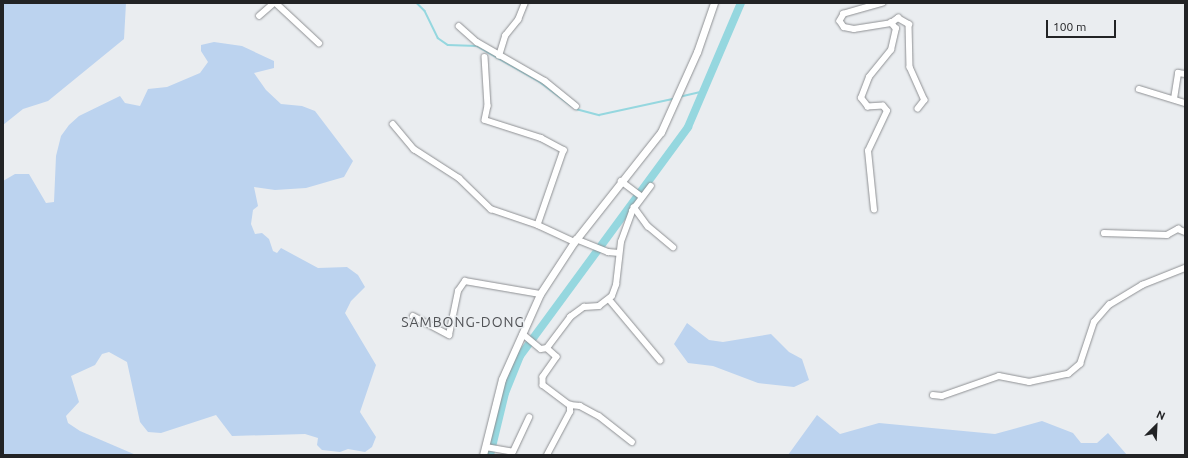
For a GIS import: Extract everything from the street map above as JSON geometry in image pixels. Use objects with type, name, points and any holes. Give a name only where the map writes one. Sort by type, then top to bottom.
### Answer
[{"type":"main road","points":[[483,455],[487,447],[502,379],[525,336],[540,294],[575,240],[656,141],[714,3]]},
{"type":"street","points":[[259,16],[275,3],[319,43]]},
{"type":"street","points":[[500,56],[504,36],[518,20],[525,3]]},
{"type":"street","points":[[883,3],[844,14],[840,18],[841,24],[849,28],[865,29],[891,23],[898,18],[908,24],[910,67],[925,100],[918,109]]},
{"type":"street","points":[[874,210],[868,151],[887,110],[883,106],[868,107],[861,98],[869,77],[891,50],[896,28],[891,23]]},
{"type":"street","points":[[458,26],[500,56],[545,82],[576,106]]},
{"type":"street","points":[[485,57],[488,99],[485,120],[541,138],[564,150],[538,225]]},
{"type":"street","points":[[1174,99],[1178,73],[1185,74]]},
{"type":"street","points":[[1139,90],[1185,103]]},
{"type":"street","points":[[393,124],[414,149],[459,178],[492,209],[608,252],[619,253]]},
{"type":"street","points":[[622,181],[641,197]]},
{"type":"street","points":[[525,336],[541,349],[547,348],[570,317],[584,307],[599,306],[609,299],[616,285],[619,253],[634,207],[651,186]]},
{"type":"street","points":[[634,207],[648,226],[673,247]]},
{"type":"street","points":[[1104,233],[1167,235],[1178,229],[1185,232]]},
{"type":"street","points":[[932,396],[942,396],[999,376],[1029,382],[1068,374],[1080,364],[1094,322],[1109,305],[1142,285],[1185,268]]},
{"type":"street","points":[[413,316],[449,335],[458,291],[465,281],[540,294]]},
{"type":"street","points":[[609,299],[660,360]]},
{"type":"street","points":[[547,348],[557,357],[543,377],[543,385],[570,405],[588,410],[632,442]]},
{"type":"street","points":[[548,455],[570,412],[570,405]]},
{"type":"street","points":[[487,447],[496,450],[513,452],[529,417]]},
{"type":"shaded area","points":[[3,3],[126,3],[124,39],[48,101],[23,109],[3,125]]},
{"type":"shaded area","points":[[214,42],[242,46],[274,61],[274,68],[254,73],[266,90],[281,104],[302,106],[315,111],[353,161],[344,177],[306,188],[275,190],[254,187],[258,206],[253,210],[251,224],[255,234],[262,233],[269,239],[273,251],[277,253],[281,248],[318,268],[347,267],[358,275],[365,287],[351,301],[345,313],[376,365],[360,412],[376,437],[372,447],[365,452],[348,449],[340,452],[322,450],[317,445],[318,438],[305,434],[232,436],[216,415],[161,433],[148,432],[140,422],[127,362],[109,352],[102,354],[95,365],[71,376],[79,402],[66,416],[68,423],[80,431],[136,455],[3,455],[3,181],[15,174],[29,174],[46,203],[54,202],[56,156],[61,136],[69,125],[79,116],[120,96],[125,103],[140,106],[148,89],[167,87],[200,73],[208,62],[201,51],[201,45]]},
{"type":"shaded area","points":[[687,323],[709,340],[723,342],[771,334],[789,352],[802,359],[809,380],[794,387],[758,383],[713,366],[688,363],[674,344]]},
{"type":"shaded area","points":[[817,415],[840,434],[879,423],[995,434],[1042,421],[1073,433],[1081,443],[1097,443],[1108,433],[1127,455],[788,455]]},
{"type":"waterway","points":[[417,3],[425,11],[438,38],[448,45],[477,46],[540,82],[571,105]]},
{"type":"waterway","points":[[490,455],[505,393],[520,356],[688,127],[741,3]]},
{"type":"waterway","points":[[679,97],[704,91]]},
{"type":"waterway","points":[[576,109],[599,115],[673,99]]},
{"type":"district","name":"SAMBONG-DONG","points":[[463,322]]}]
